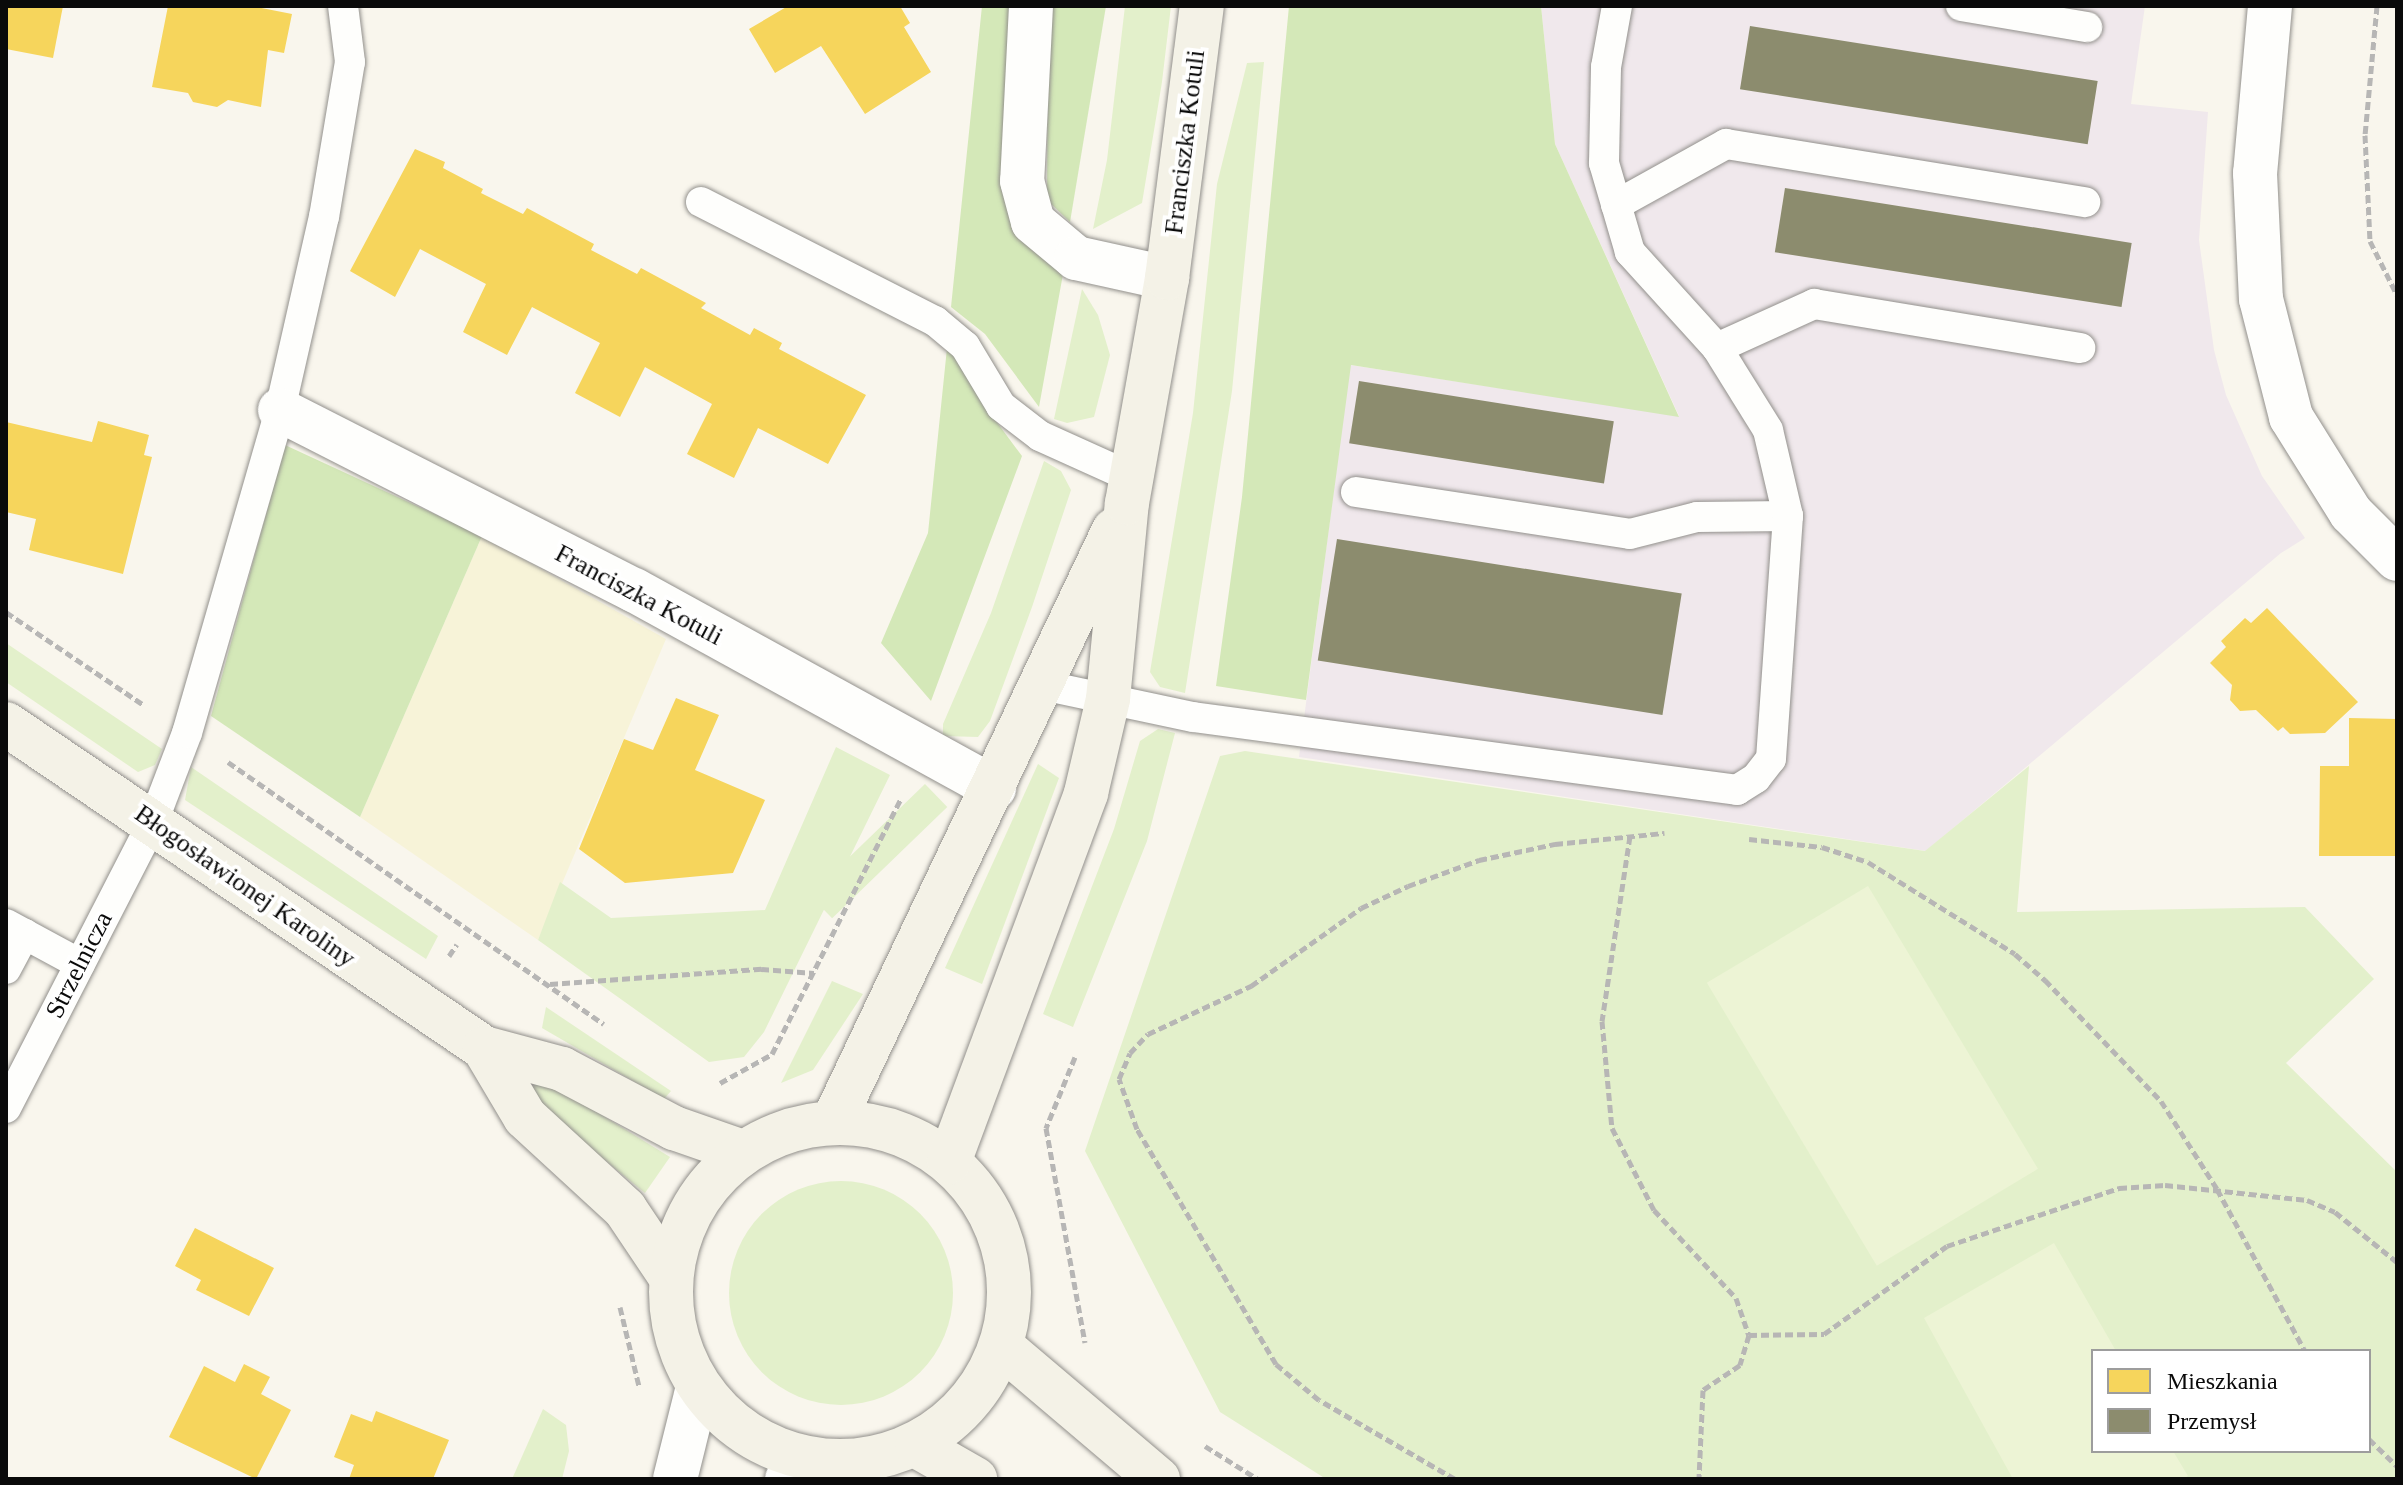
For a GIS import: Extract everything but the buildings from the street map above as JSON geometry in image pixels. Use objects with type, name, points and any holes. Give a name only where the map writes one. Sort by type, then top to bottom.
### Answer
[{"type":"street","points":[[1031,6],[1022,181],[1033,222],[1076,258],[1167,278]]},
{"type":"street","name":"Franciszka Kotuli","points":[[949,1162],[1086,793],[1108,699],[1130,490],[1167,278],[1202,6]]},
{"type":"street","points":[[2270,6],[2255,173],[2261,299],[2291,417],[2351,513],[2397,559]]},
{"type":"street","name":"Franciszka Kotuli","points":[[280,410],[634,590],[994,788]]},
{"type":"street","name":"Franciszka Kotuli","points":[[834,1120],[994,788],[1130,490]]},
{"type":"street","name":"Błogosławionej Karoliny","points":[[6,724],[484,1048],[562,1069],[674,1128],[743,1152]]},
{"type":"street","name":"Błogosławionej Karoliny","points":[[484,1048],[525,1117],[625,1209],[670,1276]]},
{"type":"street","points":[[834,1120],[876,1125],[915,1140],[949,1162],[983,1199],[1005,1243],[1010,1295],[1001,1346],[986,1377],[946,1426],[917,1446],[847,1464],[794,1470],[743,1433],[698,1387],[675,1334],[670,1276],[693,1207],[743,1152],[765,1140],[834,1120]]},
{"type":"street","points":[[1001,1346],[1158,1479]]},
{"type":"street","points":[[675,1479],[698,1387]]},
{"type":"street","points":[[917,1446],[975,1479]]},
{"type":"lane","name":"Strzelnicza","points":[[6,1108],[153,822],[187,733],[280,410],[324,217],[350,62],[343,6]]},
{"type":"lane","points":[[1042,685],[1193,717],[1737,790],[1756,778],[1771,759],[1788,516],[1768,430],[1717,348],[1630,252],[1604,163],[1606,67],[1617,6]]},
{"type":"lane","points":[[1961,6],[2087,27]]},
{"type":"lane","points":[[1616,205],[1726,144],[2085,202]]},
{"type":"lane","points":[[701,202],[935,321],[965,346],[1001,406],[1040,436],[1130,490]]},
{"type":"lane","points":[[1717,348],[1814,304],[2080,348]]},
{"type":"lane","points":[[1356,492],[1630,534],[1697,517],[1788,516]]},
{"type":"lane","points":[[6,969],[15,929],[80,964]]},
{"type":"path","points":[[2377,6],[2365,135],[2370,241],[2397,295]]},
{"type":"path","points":[[6,612],[187,733],[614,1030]]},
{"type":"path","points":[[710,1086],[738,1077],[772,1054],[925,752]]},
{"type":"path","points":[[1455,1479],[1319,1400],[1276,1364],[1137,1129],[1119,1079],[1130,1053],[1148,1034],[1251,986],[1361,908],[1479,860],[1630,836],[1671,833]]},
{"type":"path","points":[[1630,836],[1602,1021],[1612,1128],[1654,1210],[1736,1298],[1749,1335],[1740,1365],[1703,1390],[1699,1478]]},
{"type":"path","points":[[1746,839],[1822,847],[1868,862],[2015,954],[2161,1101],[2217,1189],[2304,1349]]},
{"type":"path","points":[[549,985],[761,969],[814,973]]},
{"type":"path","points":[[1075,1057],[1046,1128],[1086,1348]]},
{"type":"path","points":[[1749,1335],[1824,1334],[1947,1246],[2074,1201],[2149,1186],[2217,1189],[2307,1200],[2335,1212],[2397,1262]]},
{"type":"path","points":[[619,1296],[628,1355],[641,1394]]},
{"type":"path","points":[[1195,1439],[1258,1479]]},
{"type":"path","points":[[2371,1441],[2397,1466]]},
{"type":"shaded area","points":[[1541,6],[2145,6],[2131,104],[2208,112],[2199,240],[2214,350],[2226,395],[2262,476],[2305,538],[2281,553],[1926,851],[1299,757],[1350,365],[1679,416],[1555,144]]},
{"type":"shaded area","points":[[482,536],[666,639],[538,940],[360,817]]},
{"type":"green space","points":[[982,6],[1015,6],[1004,185],[1063,274],[1039,407],[985,334],[951,307]]},
{"type":"green space","points":[[1048,6],[1106,6],[1070,222],[1047,200]]},
{"type":"green space","points":[[1125,6],[1171,6],[1162,82],[1142,203],[1093,229],[1107,160]]},
{"type":"green space","points":[[1289,6],[1541,6],[1555,144],[1679,417],[1351,365],[1306,700],[1216,686],[1242,497]]},
{"type":"green space","points":[[1264,62],[1232,391],[1185,693],[1160,687],[1150,672],[1193,413],[1217,184],[1247,63]]},
{"type":"green space","points":[[1082,289],[1098,315],[1110,355],[1094,417],[1067,423],[1054,419]]},
{"type":"green space","points":[[947,348],[965,361],[990,413],[1022,456],[931,701],[881,643],[928,533]]},
{"type":"green space","points":[[285,445],[482,536],[360,817],[211,716]]},
{"type":"green space","points":[[1044,461],[1061,471],[1071,490],[1032,607],[990,721],[978,737],[943,736],[943,724],[991,613]]},
{"type":"green space","points":[[6,643],[162,749],[155,765],[138,772],[6,682]]},
{"type":"green space","points":[[1158,729],[1175,733],[1147,841],[1073,1027],[1043,1014],[1114,829],[1140,741]]},
{"type":"green space","points":[[836,747],[890,775],[764,1032],[744,1057],[709,1062],[538,940],[560,882],[611,918],[765,910]]},
{"type":"green space","points":[[1245,751],[1925,851],[2029,766],[2017,912],[2305,907],[2374,979],[2286,1063],[2397,1172],[2397,1479],[1326,1479],[1220,1412],[1085,1151],[1220,756]]},
{"type":"green space","points":[[1038,764],[1059,778],[982,984],[945,968]]},
{"type":"green space","points":[[191,767],[438,936],[426,959],[185,800]]},
{"type":"green space","points":[[925,784],[947,807],[832,918],[810,895]]},
{"type":"green space","points":[[1868,886],[2038,1169],[1877,1266],[1707,983]]},
{"type":"green space","points":[[832,981],[863,994],[813,1070],[781,1083]]},
{"type":"green space","points":[[546,1007],[671,1091],[664,1099],[542,1028]]},
{"type":"green space","points":[[540,1077],[670,1157],[645,1193],[526,1096]]},
{"type":"green space","points":[[841,1181],[863,1183],[884,1190],[920,1214],[944,1250],[951,1271],[951,1315],[944,1336],[920,1372],[884,1396],[863,1403],[841,1405],[819,1403],[798,1396],[762,1372],[738,1336],[731,1315],[729,1293],[731,1271],[738,1250],[762,1214],[798,1190],[819,1183]]},
{"type":"green space","points":[[2054,1243],[2115,1349],[2091,1349],[2091,1453],[2174,1453],[2188,1476],[2182,1479],[2013,1479],[1924,1318]]},
{"type":"green space","points":[[543,1409],[566,1425],[569,1451],[562,1479],[512,1479]]}]
